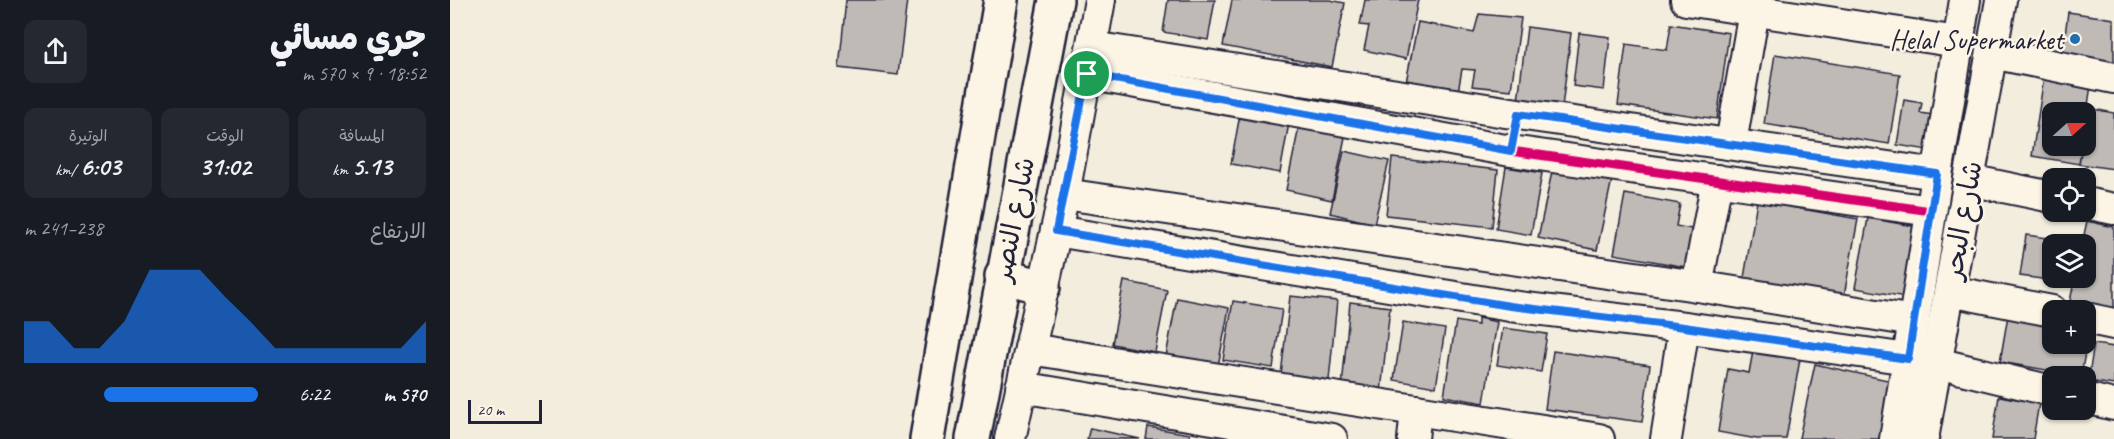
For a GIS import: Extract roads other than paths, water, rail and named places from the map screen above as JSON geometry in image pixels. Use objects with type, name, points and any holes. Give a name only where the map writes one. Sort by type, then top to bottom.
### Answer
[{"type":"main road","name":"شارع النصر","points":[[974,439],[1002,276],[1056,0]]},
{"type":"main road","name":"شارع النصر","points":[[927,439],[1000,9]]},
{"type":"main road","points":[[1000,9],[1018,14],[1041,29],[1049,31]]},
{"type":"main road","points":[[1002,276],[1043,286]]},
{"type":"street","points":[[1010,439],[1064,194],[1100,0]]},
{"type":"street","points":[[1686,0],[1958,42]]},
{"type":"street","name":"شارع البحر","points":[[1910,434],[1908,359],[1965,0]]},
{"type":"street","name":"شارع البحر","points":[[1910,434],[1937,363],[2001,0]]},
{"type":"street","points":[[1731,143],[1754,10]]},
{"type":"street","points":[[1992,53],[2114,78]]},
{"type":"street","points":[[1090,61],[1518,114],[1937,174]]},
{"type":"street","points":[[1090,61],[1511,151],[1931,211]]},
{"type":"street","points":[[1511,151],[1518,114]]},
{"type":"street","points":[[1697,286],[1717,180]]},
{"type":"street","points":[[1969,180],[2042,195]]},
{"type":"street","points":[[1064,194],[1697,286],[1914,321]]},
{"type":"street","points":[[2096,205],[2114,209]]},
{"type":"street","points":[[1056,231],[1510,306],[1684,327],[1908,359]]},
{"type":"street","points":[[1510,306],[1517,260]]},
{"type":"street","points":[[1950,291],[2042,309]]},
{"type":"street","points":[[2096,320],[2114,324]]},
{"type":"street","points":[[1666,439],[1684,327]]},
{"type":"street","points":[[1030,349],[1599,439]]},
{"type":"street","points":[[1937,363],[2042,389]]},
{"type":"street","points":[[1021,387],[1332,439]]},
{"type":"street","points":[[2096,401],[2114,405]]},
{"type":"street","points":[[1413,439],[1416,410]]},
{"type":"place","name":"Helal Supermarket","points":[[2075,39]]}]
